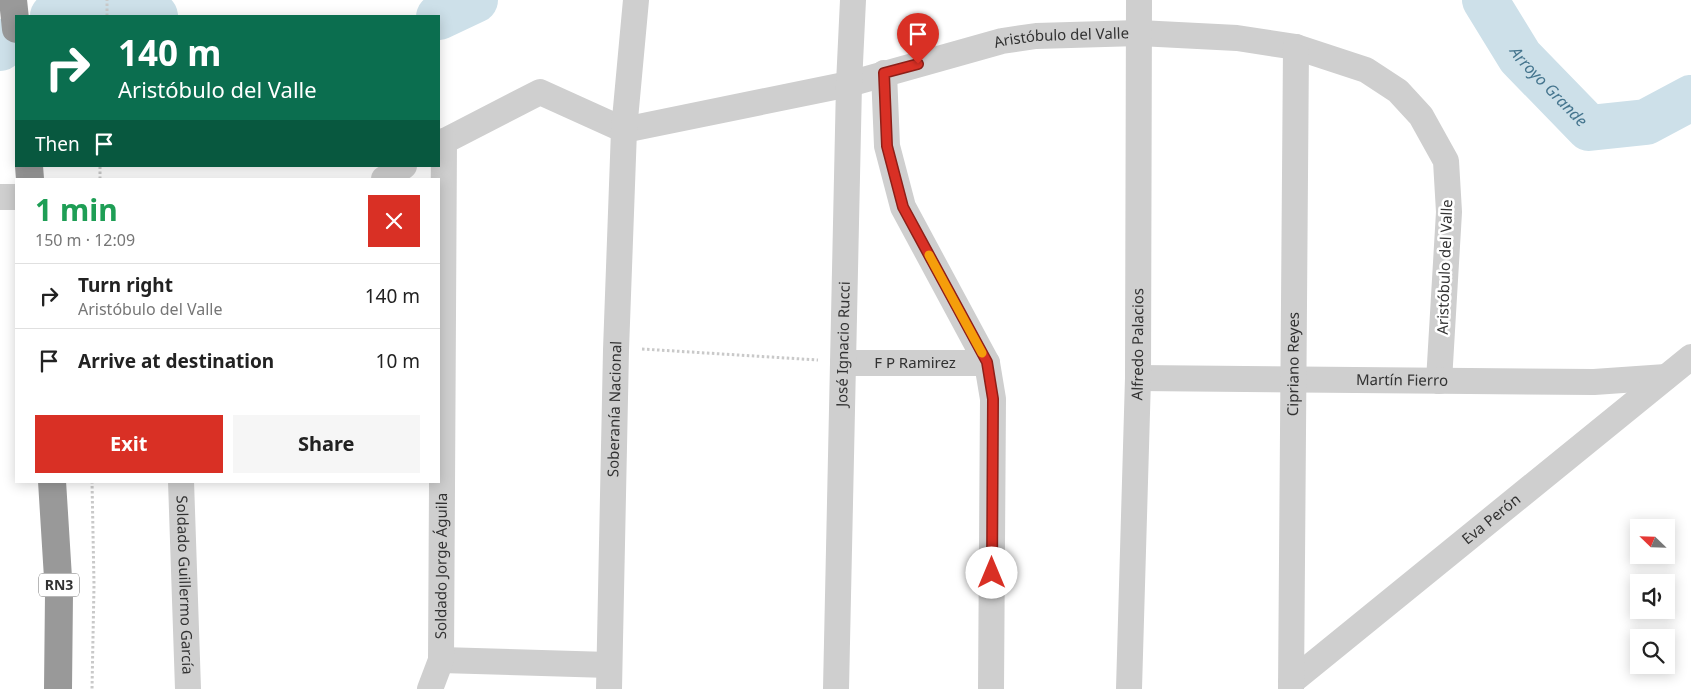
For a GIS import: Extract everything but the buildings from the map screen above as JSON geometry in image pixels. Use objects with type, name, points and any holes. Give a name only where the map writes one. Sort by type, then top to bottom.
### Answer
[{"type":"highway","points":[[14,0],[15,15]]},
{"type":"highway","name":"RN3","points":[[52,483],[59,594],[58,689]]},
{"type":"street","name":"Soberanía Nacional","points":[[609,677],[616,350],[624,130],[636,0]]},
{"type":"street","name":"José Ignacio Rucci","points":[[836,689],[849,84],[853,0]]},
{"type":"street","name":"Alfredo Palacios","points":[[1129,689],[1138,378],[1139,0]]},
{"type":"street","name":"Aristóbulo del Valle","points":[[624,130],[849,84],[1010,40],[1036,36],[1139,33],[1237,38],[1296,47],[1366,70],[1398,91],[1420,116],[1446,161],[1450,212],[1439,381]]},
{"type":"street","name":"Cipriano Reyes","points":[[1291,685],[1296,47]]},
{"type":"street","points":[[884,73],[887,146],[903,207],[987,362],[993,399],[991,689]]},
{"type":"street","points":[[441,143],[540,92],[624,130]]},
{"type":"street","name":"Soldado Jorge Águila","points":[[430,689],[441,660],[441,143]]},
{"type":"street","points":[[386,178],[402,167]]},
{"type":"street","points":[[0,197],[15,197]]},
{"type":"street","name":"Eva Perón","points":[[1291,685],[1691,357]]},
{"type":"street","name":"F P Ramirez","points":[[843,363],[987,362]]},
{"type":"street","name":"Martín Fierro","points":[[1138,378],[1594,382],[1666,377]]},
{"type":"street","name":"Soldado Guillermo García","points":[[181,483],[188,689]]},
{"type":"street","points":[[441,660],[609,677]]},
{"type":"path","points":[[107,0],[107,15]]},
{"type":"path","points":[[616,350],[643,349],[843,363]]},
{"type":"path","points":[[92,483],[94,585],[92,689]]},
{"type":"waterway","name":"Arroyo Grande","points":[[55,15],[91,0]]},
{"type":"waterway","name":"Arroyo Grande","points":[[103,0],[152,15]]},
{"type":"waterway","name":"Arroyo Grande","points":[[440,17],[475,0]]},
{"type":"waterway","name":"Arroyo Grande","points":[[1485,0],[1520,57],[1589,128],[1646,122],[1691,98]]},
{"type":"waterway","name":"Arroyo Grande","points":[[0,48],[15,37]]},
{"type":"slow traffic","points":[[929,255],[982,353]]},
{"type":"route","points":[[918,64],[884,73],[887,146],[903,207],[987,362],[993,399],[992,573]]}]
